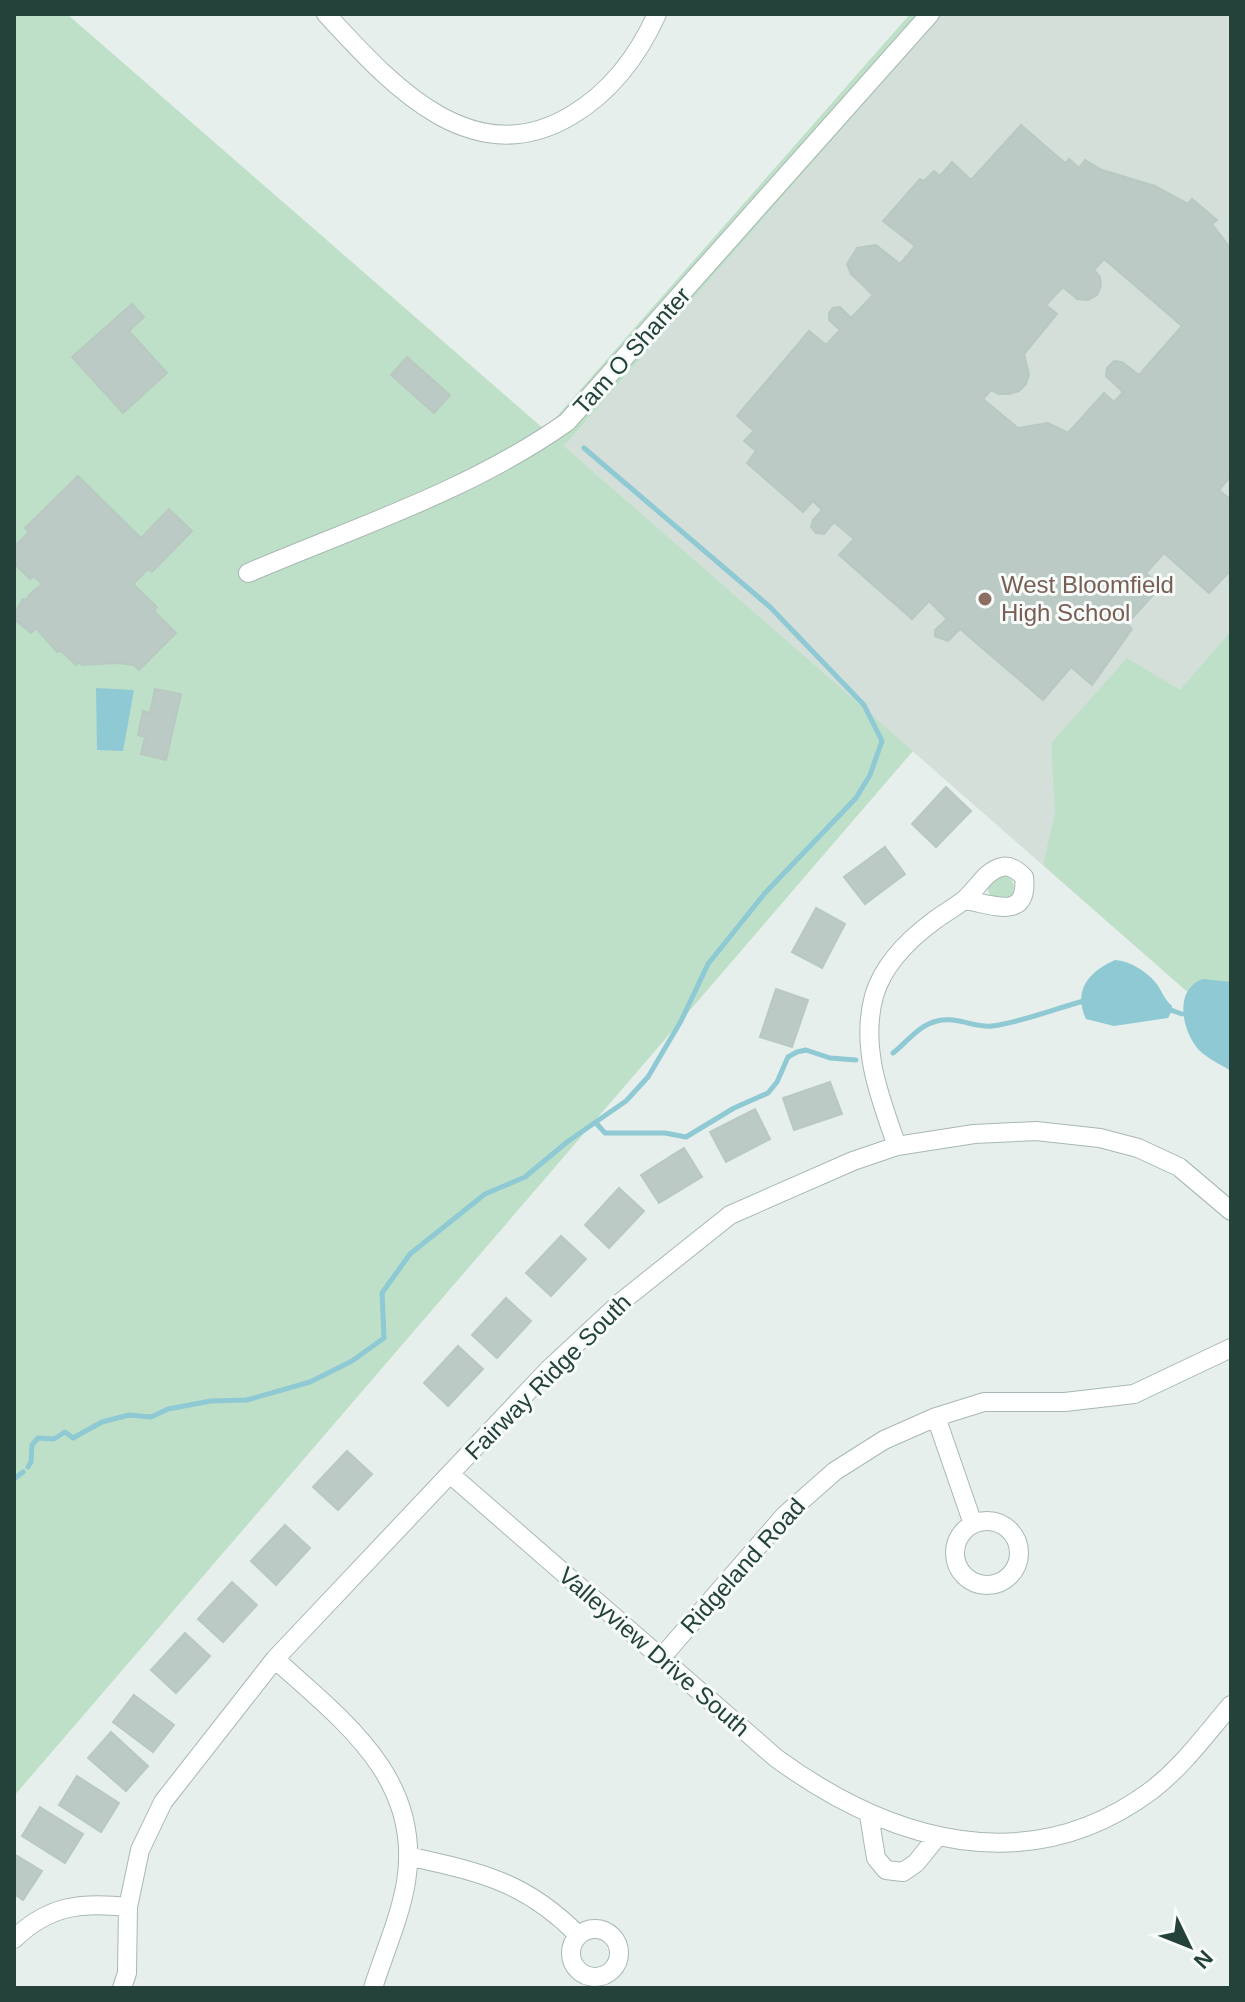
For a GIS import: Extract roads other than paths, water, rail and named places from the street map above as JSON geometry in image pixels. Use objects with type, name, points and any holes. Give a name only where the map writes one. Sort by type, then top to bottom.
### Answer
[{"type":"street","points":[[326,14],[378,71],[423,106],[469,130],[496,135],[529,133],[548,128],[587,106],[625,69],[640,49],[657,14]]},
{"type":"street","name":"Tam O Shanter","points":[[248,573],[476,478],[527,450],[567,422],[930,14]]},
{"type":"street","points":[[897,1146],[873,1078],[869,1021],[874,996],[883,972],[913,939],[964,900]]},
{"type":"street","name":"Fairway Ridge South","points":[[122,1988],[127,1973],[128,1907],[140,1850],[163,1802],[275,1659],[549,1369],[601,1321],[730,1215],[853,1161],[897,1146],[974,1134],[1036,1131],[1100,1138],[1138,1148],[1179,1167],[1231,1211]]},
{"type":"street","name":"Ridgeland Road","points":[[661,1658],[785,1515],[835,1471],[884,1440],[936,1417],[984,1402],[1065,1402],[1134,1394],[1231,1348]]},
{"type":"street","points":[[936,1417],[973,1524]]},
{"type":"street","name":"Valleyview Drive South","points":[[450,1474],[776,1758],[832,1796],[869,1815],[937,1837],[991,1843],[1060,1837],[1094,1823],[1126,1808],[1180,1766],[1231,1705]]},
{"type":"street","points":[[275,1659],[361,1740],[392,1781],[405,1820],[408,1856],[401,1904],[373,1988]]},
{"type":"street","points":[[869,1815],[876,1858],[886,1870],[903,1872],[916,1863],[937,1837]]},
{"type":"street","points":[[408,1856],[470,1870],[514,1885],[563,1919],[578,1935]]},
{"type":"street","points":[[14,1939],[54,1912],[71,1905],[92,1903],[128,1907]]},
{"type":"water","points":[[96,688],[134,690],[123,751],[97,750]]},
{"type":"water","points":[[1115,960],[1137,967],[1156,983],[1172,1006],[1168,1018],[1114,1026],[1086,1019],[1082,1009],[1082,991],[1097,970]]},
{"type":"water","points":[[1203,979],[1231,982],[1231,1071],[1199,1050],[1188,1033],[1184,1001],[1187,992]]},
{"type":"waterway","points":[[28,1467],[32,1445],[38,1438],[54,1439],[65,1432],[73,1438],[102,1422],[129,1415],[151,1417],[168,1409],[211,1401],[247,1400],[310,1382],[352,1361],[384,1338],[382,1293],[410,1254],[485,1194],[525,1177],[567,1142],[626,1101],[648,1077],[681,1021],[708,964],[765,893],[856,798],[870,775],[882,741],[864,705],[770,607],[584,448]]},
{"type":"waterway","points":[[893,1053],[919,1030],[937,1021],[992,1026],[1087,1000]]},
{"type":"waterway","points":[[1168,1009],[1182,1014]]},
{"type":"waterway","points":[[596,1123],[605,1133],[665,1133],[686,1137],[734,1108],[768,1093],[777,1082],[788,1057],[797,1052],[806,1050],[830,1058],[856,1060]]},
{"type":"waterway","points":[[14,1479],[23,1472]]},
{"type":"place","name":"West Bloomfield High School","points":[[985,599]]}]
